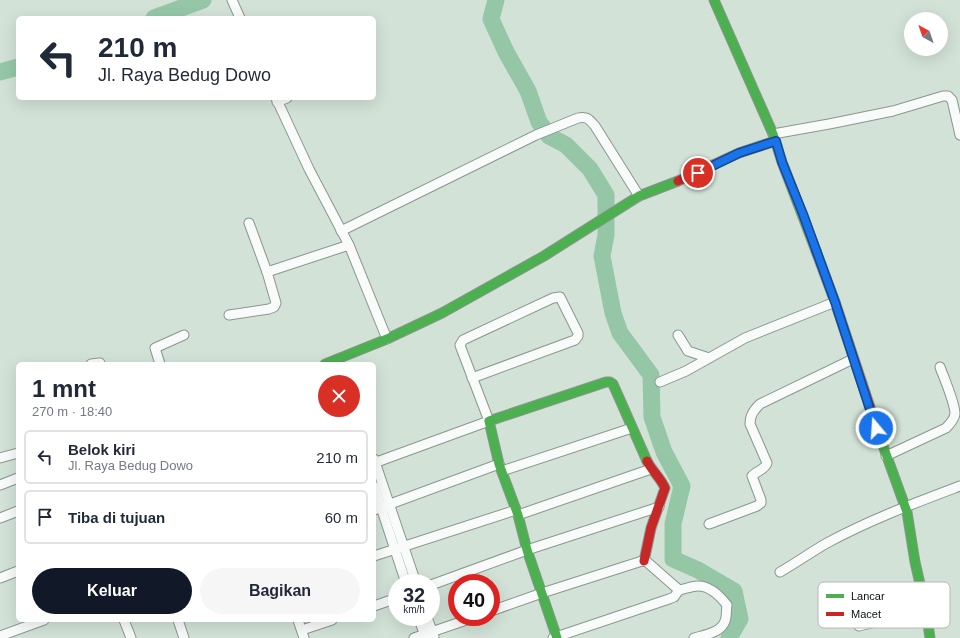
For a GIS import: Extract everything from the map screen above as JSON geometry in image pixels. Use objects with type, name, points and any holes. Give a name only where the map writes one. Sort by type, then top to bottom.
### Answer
[{"type":"street","points":[[232,0],[239,16]]},
{"type":"street","points":[[714,0],[774,138],[835,302],[886,456],[905,507],[920,582]]},
{"type":"street","points":[[336,362],[442,313],[490,287],[544,256],[608,214],[639,196],[684,179],[774,138],[829,124],[893,111],[943,96],[948,96],[952,100],[960,135]]},
{"type":"street","points":[[277,100],[303,156],[349,245],[387,339]]},
{"type":"street","points":[[341,231],[536,134],[578,118],[587,117],[595,126],[639,196]]},
{"type":"street","points":[[229,315],[269,309],[274,307],[276,303],[267,272],[249,222]]},
{"type":"street","points":[[267,272],[349,245]]},
{"type":"street","points":[[472,378],[575,340],[578,333],[560,297],[553,298],[463,340],[460,345],[472,378],[489,421],[501,467],[517,513],[555,638],[669,599],[674,597],[679,590],[698,586],[706,587],[713,591],[727,605],[726,621],[718,630],[694,638]]},
{"type":"street","points":[[660,382],[686,371],[745,338],[835,302]]},
{"type":"street","points":[[159,362],[155,348],[184,335]]},
{"type":"street","points":[[678,335],[688,351],[709,358]]},
{"type":"street","points":[[709,524],[757,506],[761,503],[752,476],[766,467],[767,463],[750,424],[750,418],[760,404],[853,359]]},
{"type":"street","points":[[886,456],[946,428],[952,422],[957,411],[940,367]]},
{"type":"street","points":[[376,460],[489,421],[606,382],[610,382],[615,388],[651,469],[659,476],[665,488],[651,528],[644,561]]},
{"type":"street","points":[[382,507],[501,467],[632,428]]},
{"type":"street","points":[[0,458],[16,454]]},
{"type":"street","points":[[376,555],[517,513],[651,469]]},
{"type":"street","points":[[376,472],[382,507]]},
{"type":"street","points":[[0,485],[16,479]]},
{"type":"street","points":[[780,572],[837,538],[905,507],[960,486]]},
{"type":"street","points":[[376,491],[399,548],[412,574]]},
{"type":"street","points":[[440,582],[527,550],[659,507]]},
{"type":"street","points":[[0,518],[16,513]]},
{"type":"street","points":[[399,548],[404,574]]},
{"type":"street","points":[[500,608],[642,560],[679,590]]},
{"type":"street","points":[[0,578],[16,572]]},
{"type":"street","points":[[376,605],[388,601]]},
{"type":"street","points":[[0,636],[38,622]]},
{"type":"street","points":[[125,622],[131,638]]},
{"type":"street","points":[[179,622],[184,638]]},
{"type":"street","points":[[299,622],[303,634],[328,622]]},
{"type":"street","points":[[423,626],[429,636]]},
{"type":"street","points":[[428,626],[429,636]]},
{"type":"street","points":[[414,638],[429,636],[453,626]]},
{"type":"street","points":[[929,628],[930,638]]},
{"type":"waterway","points":[[159,16],[203,0]]},
{"type":"waterway","points":[[496,0],[491,19],[506,52],[528,91],[539,122],[549,136],[566,145],[590,169],[606,195],[606,235],[602,256],[613,313],[620,333],[651,375],[652,417],[664,452],[682,486],[673,524],[673,559],[698,570],[734,591],[740,619],[729,638]]},
{"type":"waterway","points":[[0,72],[16,68]]},
{"type":"traffic: fast","points":[[714,0],[773,134],[782,162],[816,251]]},
{"type":"traffic: fast","points":[[330,362],[387,339],[442,313],[544,256],[639,196],[678,181]]},
{"type":"traffic: fast","points":[[557,638],[527,550],[518,515],[499,464],[489,421],[606,382],[610,382],[613,384],[647,461]]},
{"type":"traffic: fast","points":[[881,440],[907,512],[920,582]]},
{"type":"traffic: fast","points":[[929,628],[930,638]]},
{"type":"traffic: jam","points":[[678,181],[739,153],[775,141]]},
{"type":"traffic: jam","points":[[816,251],[835,302],[881,440]]},
{"type":"traffic: jam","points":[[644,561],[651,528],[665,488],[647,461]]},
{"type":"route","points":[[698,173],[739,153],[776,141],[782,162],[803,214],[835,302],[876,428]]}]
